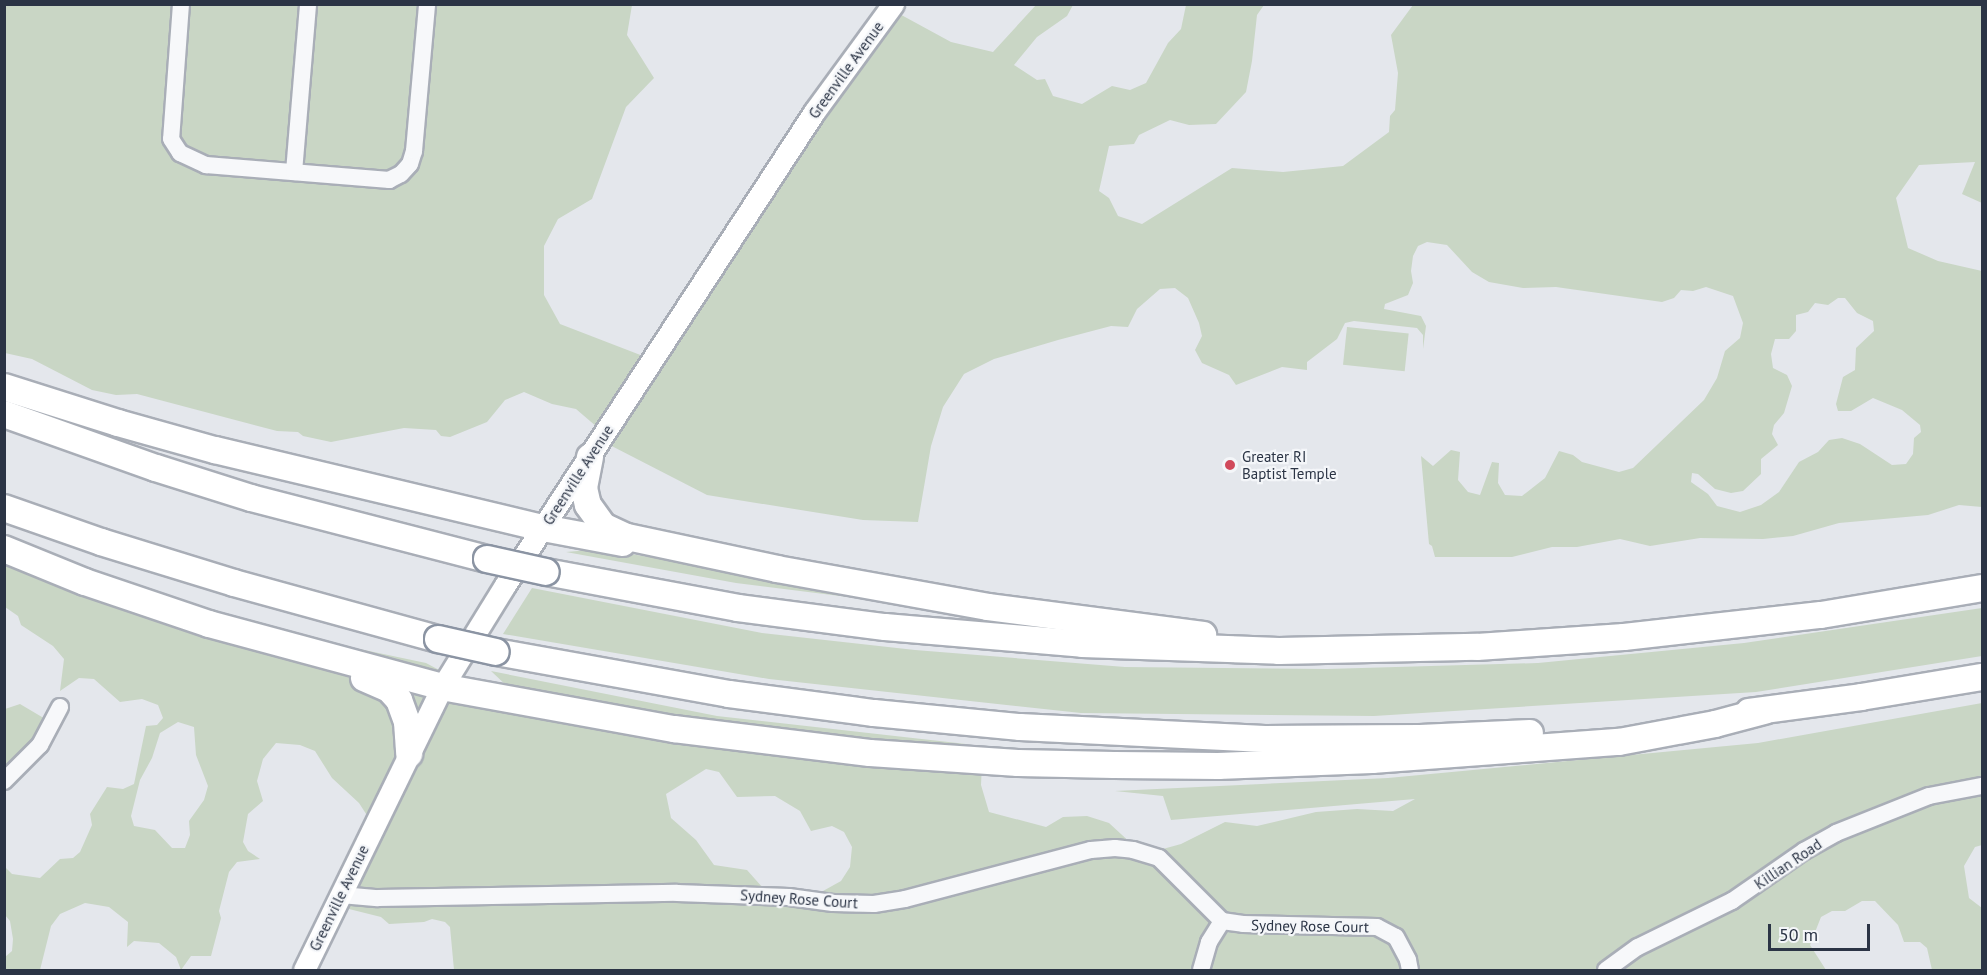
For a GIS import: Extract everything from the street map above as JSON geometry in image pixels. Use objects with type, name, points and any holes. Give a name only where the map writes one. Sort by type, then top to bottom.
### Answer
[{"type":"highway","points":[[4,387],[214,450],[543,528],[988,607],[1223,637],[1304,651]]},
{"type":"highway","points":[[4,414],[251,498],[488,559],[738,608],[895,628],[1092,645],[1304,651],[1487,646],[1624,637],[1792,619],[1983,588]]},
{"type":"highway","points":[[590,457],[585,477],[585,497],[592,513],[603,526],[627,537],[748,563]]},
{"type":"highway","points":[[4,507],[111,545],[234,584],[438,639],[496,652],[690,687],[826,707],[972,723],[1158,736],[1312,740],[1469,736],[1617,727],[1764,711],[1983,677]]},
{"type":"highway","points":[[4,549],[132,598],[296,649],[442,687],[674,729],[821,749],[969,760],[1114,765],[1279,764],[1530,750],[1619,742],[1668,735],[1764,711]]},
{"type":"highway","points":[[296,649],[325,666],[375,681],[388,689],[399,700],[404,713],[409,754]]},
{"type":"main road","name":"Greenville Avenue","points":[[304,970],[442,687],[814,112],[893,4]]},
{"type":"street","points":[[181,4],[171,139],[180,153],[206,165],[389,180],[400,174],[410,164],[414,152],[427,4]]},
{"type":"street","points":[[294,172],[308,4]]},
{"type":"street","points":[[4,782],[40,744],[60,707]]},
{"type":"street","name":"Killian Road","points":[[1606,970],[1638,947],[1732,901],[1804,851],[1836,832],[1929,796],[1983,786]]},
{"type":"street","name":"Sydney Rose Court","points":[[341,895],[378,898],[677,893],[789,897],[833,903],[874,904],[905,899],[1091,850],[1115,848],[1133,850],[1159,858],[1222,921],[1243,924],[1377,927],[1396,937],[1408,960],[1410,970]]},
{"type":"street","points":[[1201,970],[1209,942],[1222,921]]},
{"type":"green space","points":[[5,5],[632,5],[627,35],[654,78],[626,107],[592,199],[558,219],[544,246],[544,295],[560,324],[643,356],[883,5],[951,42],[993,52],[1036,5],[1073,5],[1067,16],[1037,37],[1014,65],[1037,80],[1045,79],[1053,96],[1082,104],[1112,86],[1130,90],[1146,83],[1168,43],[1181,29],[1186,5],[1264,5],[1257,15],[1246,92],[1216,124],[1189,125],[1170,120],[1139,135],[1134,144],[1109,146],[1099,191],[1109,198],[1118,216],[1142,224],[1232,168],[1283,172],[1343,166],[1389,132],[1390,116],[1395,110],[1398,73],[1391,35],[1413,5],[1982,5],[1982,203],[1962,194],[1975,162],[1919,165],[1896,198],[1908,248],[1938,261],[1982,271],[1982,507],[1959,505],[1928,515],[1839,523],[1793,536],[1763,539],[1700,538],[1650,546],[1620,539],[1577,547],[1552,547],[1512,557],[1435,557],[1432,546],[1429,544],[1421,456],[1433,466],[1451,450],[1460,452],[1458,480],[1468,492],[1480,495],[1492,462],[1499,463],[1498,483],[1505,495],[1522,496],[1545,478],[1559,451],[1573,455],[1582,462],[1619,472],[1633,468],[1704,400],[1717,378],[1725,351],[1740,338],[1743,323],[1733,296],[1706,287],[1693,291],[1681,290],[1674,298],[1662,302],[1556,287],[1523,288],[1489,282],[1472,272],[1447,245],[1427,242],[1418,246],[1413,256],[1411,271],[1413,283],[1408,295],[1385,304],[1384,309],[1421,316],[1426,326],[1423,349],[1423,335],[1417,328],[1354,321],[1345,323],[1337,339],[1307,362],[1307,370],[1282,367],[1236,385],[1229,375],[1202,363],[1195,350],[1202,336],[1199,323],[1188,298],[1175,288],[1160,289],[1137,309],[1128,327],[1111,326],[1058,340],[994,359],[964,374],[943,407],[931,446],[918,522],[863,520],[707,495],[600,440],[597,427],[576,409],[552,404],[524,392],[505,400],[487,422],[450,437],[441,436],[436,430],[404,428],[331,442],[303,436],[298,432],[277,431],[137,394],[116,395],[92,390],[32,359],[5,353]],"holes":[[[1838,298],[1845,298],[1857,313],[1873,321],[1874,331],[1856,348],[1855,370],[1843,377],[1836,404],[1838,411],[1851,411],[1873,398],[1902,410],[1920,425],[1921,432],[1914,438],[1913,454],[1906,464],[1892,465],[1860,444],[1842,438],[1829,440],[1818,452],[1799,462],[1779,492],[1761,505],[1740,512],[1717,506],[1708,494],[1691,482],[1692,473],[1698,474],[1715,489],[1731,493],[1743,491],[1761,474],[1761,459],[1778,445],[1772,434],[1774,425],[1784,413],[1792,386],[1787,375],[1773,368],[1771,354],[1775,339],[1789,339],[1796,331],[1796,315],[1808,312],[1815,303],[1828,305]]]},
{"type":"green space","points":[[1347,327],[1409,333],[1405,371],[1343,365]]},
{"type":"green space","points":[[5,541],[255,627],[426,663],[456,679],[540,701],[982,764],[981,785],[989,812],[1046,827],[1063,817],[1087,816],[1109,823],[1134,846],[1152,852],[1181,844],[1225,822],[1257,826],[1316,812],[1357,809],[1393,811],[1415,799],[1171,820],[1163,796],[1115,791],[1388,778],[1758,743],[1982,703],[1982,845],[1975,847],[1964,866],[1969,898],[1982,908],[1982,970],[1932,970],[1927,948],[1920,942],[1904,942],[1898,925],[1875,901],[1862,901],[1845,911],[1832,911],[1821,917],[1810,945],[1826,970],[454,970],[450,927],[445,922],[432,919],[424,922],[389,924],[381,917],[345,908],[370,820],[359,803],[332,778],[315,751],[300,745],[276,743],[263,759],[257,781],[263,801],[248,814],[243,842],[248,851],[260,859],[237,862],[229,872],[219,911],[221,918],[211,956],[191,956],[181,970],[176,957],[159,943],[134,941],[127,947],[128,922],[109,907],[85,903],[60,914],[51,926],[40,970],[5,970],[5,957],[12,951],[13,939],[10,921],[5,915],[4,866],[12,874],[40,878],[60,859],[73,858],[80,852],[92,825],[90,814],[107,787],[123,789],[134,784],[146,726],[157,725],[163,718],[158,705],[142,699],[120,702],[94,679],[79,678],[60,691],[64,659],[53,646],[21,625],[18,616],[5,607]],"holes":[[[178,722],[194,727],[196,755],[208,786],[204,800],[189,821],[190,835],[185,848],[172,848],[155,830],[134,826],[131,816],[140,780],[152,758],[160,733]],[[706,769],[719,772],[737,797],[775,796],[800,811],[811,831],[832,826],[844,832],[852,847],[850,867],[841,881],[823,891],[779,894],[763,888],[747,870],[714,865],[696,840],[671,818],[666,794]]]},
{"type":"green space","points":[[601,549],[984,614],[736,583],[566,552]]},
{"type":"green space","points":[[532,588],[762,633],[915,650],[1125,667],[1327,669],[1538,663],[1744,643],[1982,608],[1982,656],[1756,692],[1374,716],[1081,713],[769,679],[503,634]]},
{"type":"green space","points":[[491,671],[717,716],[966,744],[897,746],[705,725],[509,688]]},
{"type":"green space","points":[[20,704],[47,720],[37,739],[5,776],[5,709]]},
{"type":"place","name":"Greater RI Baptist Temple","points":[[1230,465]]}]
